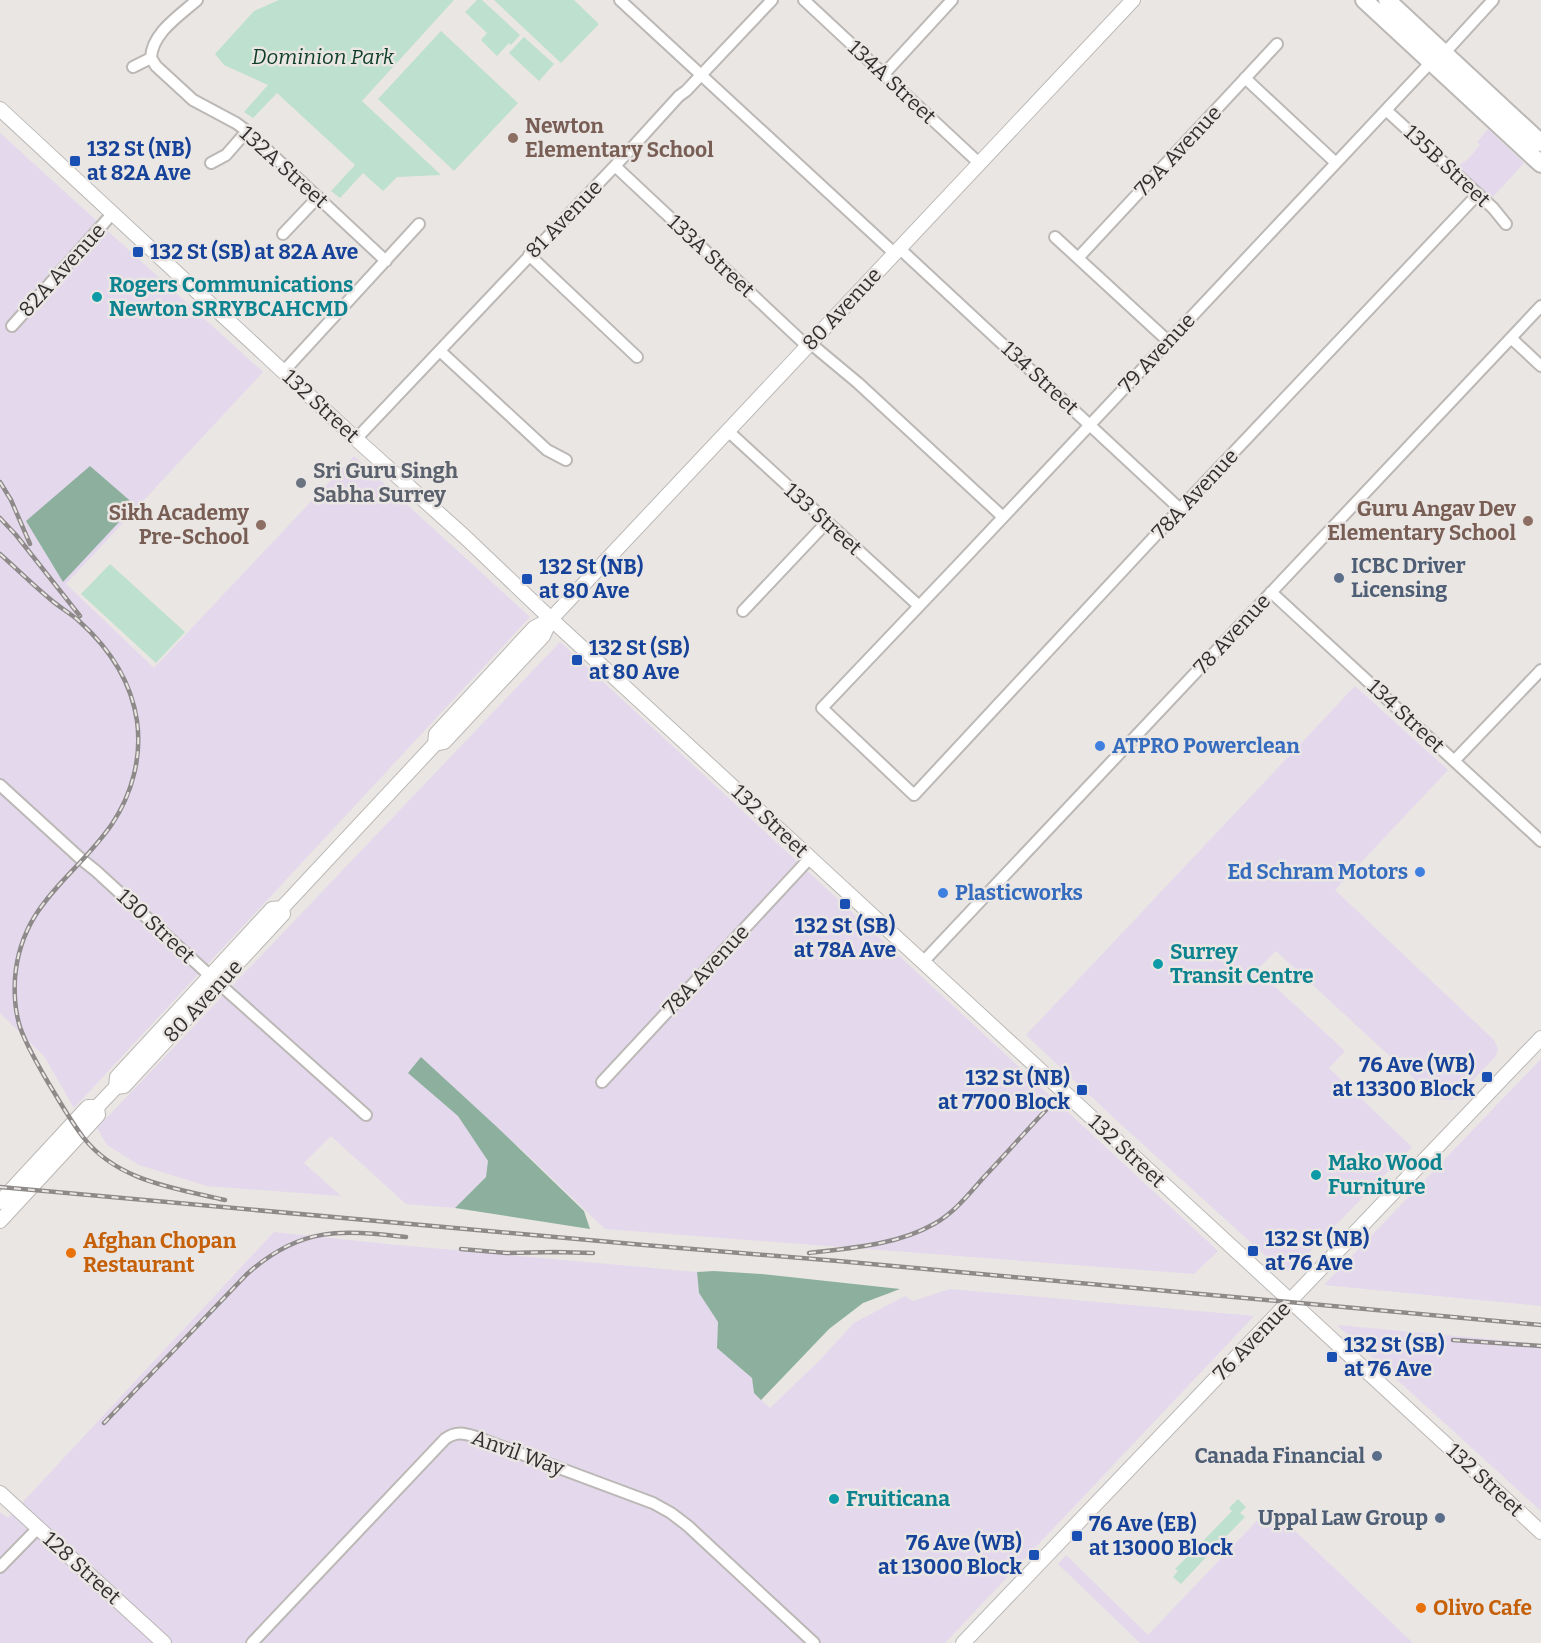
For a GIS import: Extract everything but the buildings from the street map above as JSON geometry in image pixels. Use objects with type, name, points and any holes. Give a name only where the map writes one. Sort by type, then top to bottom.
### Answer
[{"type":"main road","name":"80 Avenue","points":[[0,1202],[88,1107],[97,1107],[116,1087],[117,1077],[214,980],[272,909],[282,908],[435,744],[435,734],[534,627],[551,619],[1132,0]]},
{"type":"main road","points":[[1364,0],[1438,57],[1541,143]]},
{"type":"main road","points":[[1387,0],[1438,57],[1541,164]]},
{"type":"main road","name":"132 Street","points":[[0,109],[1541,1532]]},
{"type":"main road","name":"76 Avenue","points":[[971,1640],[1541,1038]]},
{"type":"main road","name":"80 Avenue","points":[[0,1221],[98,1115],[97,1107]]},
{"type":"main road","name":"128 Street","points":[[0,1493],[164,1643]]},
{"type":"street","points":[[133,67],[151,58],[152,46],[158,37],[197,0]]},
{"type":"street","name":"134 Street","points":[[620,0],[1180,509]]},
{"type":"street","name":"81 Avenue","points":[[357,439],[772,0]]},
{"type":"street","name":"134A Street","points":[[804,0],[979,163]]},
{"type":"street","points":[[884,74],[952,0]]},
{"type":"street","name":"79 Avenue","points":[[822,708],[1386,110],[1493,0]]},
{"type":"street","name":"79A Avenue","points":[[1078,258],[1277,44]]},
{"type":"street","name":"132A Street","points":[[151,58],[156,66],[193,100],[248,131],[386,261]]},
{"type":"street","points":[[1245,78],[1336,163]]},
{"type":"street","name":"135B Street","points":[[1386,110],[1493,208],[1506,224]]},
{"type":"street","points":[[212,163],[225,155],[248,131]]},
{"type":"street","name":"133A Street","points":[[615,166],[809,345],[858,383],[1003,517]]},
{"type":"street","name":"78A Avenue","points":[[822,708],[914,795],[1478,194]]},
{"type":"street","points":[[284,234],[318,197]]},
{"type":"street","name":"82A Avenue","points":[[12,326],[113,213]]},
{"type":"street","points":[[284,371],[419,224]]},
{"type":"street","points":[[1055,237],[1168,342]]},
{"type":"street","points":[[529,255],[637,357]]},
{"type":"street","name":"78 Avenue","points":[[923,962],[1541,306]]},
{"type":"street","points":[[1511,338],[1541,366]]},
{"type":"street","points":[[440,351],[547,450],[566,460]]},
{"type":"street","name":"133 Street","points":[[728,431],[919,606]]},
{"type":"street","points":[[743,611],[827,522]]},
{"type":"street","name":"134 Street","points":[[1271,592],[1541,841]]},
{"type":"street","points":[[1454,761],[1541,670]]},
{"type":"street","name":"130 Street","points":[[0,785],[366,1115]]},
{"type":"street","name":"78A Avenue","points":[[602,1082],[810,858]]},
{"type":"street","name":"Anvil Way","points":[[252,1643],[445,1440],[453,1434],[461,1433],[653,1503],[671,1513],[814,1643]]},
{"type":"street","points":[[0,1567],[38,1528]]},
{"type":"shaded area","points":[[1488,129],[1524,163],[1493,197],[1480,188],[1458,166],[1468,159],[1480,145],[1477,142]]},
{"type":"shaded area","points":[[0,133],[263,372],[66,584],[154,668],[354,456],[530,617],[74,1108],[44,1056],[0,1013]]},
{"type":"shaded area","points":[[560,642],[1218,1251],[1194,1274],[605,1229],[517,1145],[455,1208],[406,1204],[331,1136],[304,1163],[341,1196],[207,1186],[139,1165],[107,1145],[97,1128]]},
{"type":"shaded area","name":"Surrey Transit Centre","points":[[1355,686],[1448,770],[1335,890],[1494,1040],[1498,1049],[1496,1056],[1454,1100],[1436,1099],[1276,951],[1257,970],[1345,1051],[1329,1068],[1412,1147],[1290,1272],[1280,1269],[1026,1035]]},
{"type":"shaded area","points":[[1541,1059],[1541,1306],[1324,1285]]},
{"type":"shaded area","points":[[274,1232],[697,1272],[699,1293],[718,1322],[717,1348],[752,1378],[754,1393],[770,1408],[819,1361],[854,1323],[905,1296],[913,1301],[950,1289],[1254,1316],[945,1643],[0,1643],[0,1512],[8,1518]]},
{"type":"shaded area","points":[[1337,1325],[1541,1344],[1541,1511]]},
{"type":"shaded area","points":[[1270,1507],[1413,1643],[1140,1643],[1058,1564],[1066,1555],[1148,1635]]},
{"type":"green space","name":"Dominion Park","points":[[279,0],[454,0],[362,101],[441,175],[397,177],[383,191],[363,173],[340,198],[331,191],[355,165],[277,93],[253,118],[244,112],[268,85],[224,65],[215,54],[254,11]]},
{"type":"green space","points":[[477,0],[482,0],[520,35],[497,56],[481,40],[487,33],[465,12]]},
{"type":"green space","points":[[494,0],[574,0],[599,24],[561,63]]},
{"type":"green space","points":[[441,31],[518,103],[454,171],[378,99]]},
{"type":"green space","points":[[524,37],[554,64],[539,81],[509,53]]},
{"type":"green space","points":[[90,466],[135,505],[63,582],[26,521]]},
{"type":"green space","points":[[110,564],[185,632],[156,663],[81,594]]},
{"type":"green space","points":[[421,1057],[584,1211],[590,1229],[455,1208],[486,1177],[488,1161],[458,1116],[408,1073]]},
{"type":"green space","points":[[714,1271],[900,1289],[863,1303],[829,1329],[761,1400],[754,1393],[752,1378],[717,1348],[718,1322],[699,1293],[697,1272]]},
{"type":"green space","points":[[1238,1499],[1246,1507],[1240,1513],[1245,1517],[1210,1553],[1200,1544],[1232,1511],[1229,1508]]},
{"type":"green space","points":[[1198,1546],[1208,1555],[1181,1584],[1173,1577],[1178,1571],[1175,1569]]},
{"type":"railway","points":[[0,482],[11,500],[30,544]]},
{"type":"railway","points":[[0,518],[80,616]]},
{"type":"railway","points":[[0,554],[53,602],[79,621],[100,642],[117,666],[130,692],[138,735],[134,775],[119,812],[97,843],[38,911],[27,930],[19,952],[15,978],[15,1003],[20,1027],[33,1056],[65,1111],[83,1137],[97,1152],[112,1164],[129,1173],[167,1186],[225,1200]]},
{"type":"railway","points":[[809,1253],[889,1241],[905,1237],[934,1224],[961,1203],[1046,1110]]},
{"type":"railway","points":[[0,1187],[1541,1325]]},
{"type":"railway","points":[[104,1423],[247,1274],[267,1258],[304,1239],[322,1235],[361,1233],[406,1237]]},
{"type":"railway","points":[[461,1249],[507,1253],[593,1253]]},
{"type":"railway","points":[[1453,1340],[1541,1346]]},
{"type":"place","name":"Newton Elementary School","points":[[513,138]]},
{"type":"place","name":"132 St (NB) at 82A Ave","points":[[75,161]]},
{"type":"place","name":"132 St (SB) at 82A Ave","points":[[138,252]]},
{"type":"place","name":"Rogers Communications Newton SRRYBCAHCMD","points":[[97,297]]},
{"type":"place","name":"Sri Guru Singh Sabha Surrey","points":[[301,483]]},
{"type":"place","name":"Guru Angav Dev Elementary School","points":[[1528,521]]},
{"type":"place","name":"Sikh Academy Pre-School","points":[[261,525]]},
{"type":"place","name":"ICBC Driver Licensing","points":[[1339,578]]},
{"type":"place","name":"132 St (NB) at 80 Ave","points":[[527,579]]},
{"type":"place","name":"132 St (SB) at 80 Ave","points":[[577,660]]},
{"type":"place","name":"ATPRO Powerclean","points":[[1100,746]]},
{"type":"place","name":"Ed Schram Motors","points":[[1420,872]]},
{"type":"place","name":"Plasticworks","points":[[943,893]]},
{"type":"place","name":"132 St (SB) at 78A Ave","points":[[845,904]]},
{"type":"place","name":"Surrey Transit Centre","points":[[1158,964]]},
{"type":"place","name":"76 Ave (WB) at 13300 Block","points":[[1487,1077]]},
{"type":"place","name":"132 St (NB) at 7700 Block","points":[[1082,1090]]},
{"type":"place","name":"Mako Wood Furniture","points":[[1316,1175]]},
{"type":"place","name":"132 St (NB) at 76 Ave","points":[[1253,1251]]},
{"type":"place","name":"Afghan Chopan Restaurant","points":[[71,1253]]},
{"type":"place","name":"132 St (SB) at 76 Ave","points":[[1332,1357]]},
{"type":"place","name":"Canada Financial","points":[[1377,1456]]},
{"type":"place","name":"Fruiticana","points":[[834,1499]]},
{"type":"place","name":"Uppal Law Group","points":[[1440,1518]]},
{"type":"place","name":"76 Ave (EB) at 13000 Block","points":[[1077,1536]]},
{"type":"place","name":"76 Ave (WB) at 13000 Block","points":[[1034,1555]]},
{"type":"place","name":"Olivo Cafe","points":[[1421,1608]]}]
